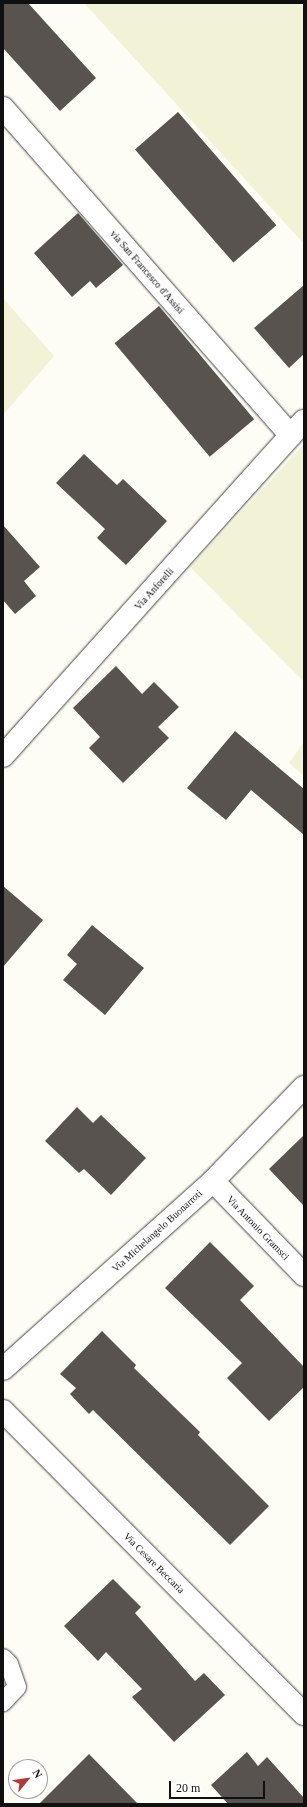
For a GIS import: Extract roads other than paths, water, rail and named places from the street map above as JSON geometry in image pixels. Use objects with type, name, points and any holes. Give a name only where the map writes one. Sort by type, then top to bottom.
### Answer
[{"type":"street","name":"via San Francesco d'Assisi","points":[[3,108],[298,429]]},
{"type":"street","name":"Via Anforelli","points":[[3,756],[298,429]]},
{"type":"street","name":"Via Michelangelo Buonarroti","points":[[3,1369],[213,1181],[304,1087]]},
{"type":"street","name":"Via Antonio Gramsci","points":[[213,1181],[304,1275]]},
{"type":"street","name":"Via Cesare Beccaria","points":[[3,1411],[304,1714]]},
{"type":"lane","points":[[3,1658],[9,1664],[17,1688],[3,1702]]}]
